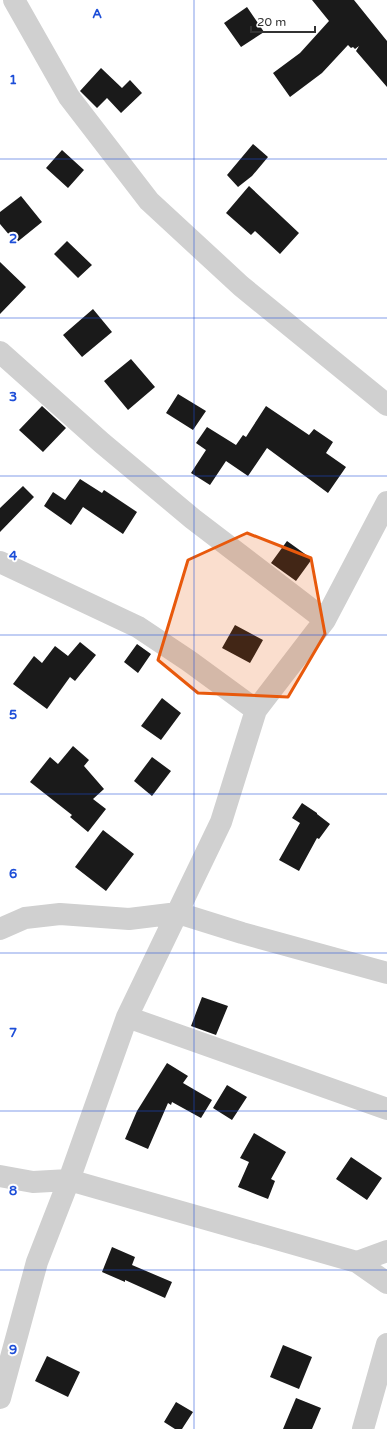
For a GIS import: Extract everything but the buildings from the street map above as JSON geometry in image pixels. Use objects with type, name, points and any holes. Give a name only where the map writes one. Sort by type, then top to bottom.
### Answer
[{"type":"street","points":[[14,0],[69,97],[149,201],[241,286],[387,405]]},
{"type":"street","points":[[0,352],[102,443],[193,519],[326,620]]},
{"type":"street","points":[[0,1398],[37,1262],[69,1180],[127,1017],[221,822],[256,710],[326,620],[387,502]]},
{"type":"street","points":[[0,562],[138,627],[189,661],[256,710]]},
{"type":"street","points":[[0,929],[25,918],[60,914],[129,919],[178,913],[242,933],[387,973]]},
{"type":"street","points":[[127,1017],[387,1109]]},
{"type":"street","points":[[0,1176],[34,1182],[69,1180],[357,1262],[387,1282]]},
{"type":"street","points":[[357,1262],[387,1251]]},
{"type":"street","points":[[363,1429],[387,1344]]},
{"type":"highlighted area","points":[[247,533],[311,558],[325,634],[288,697],[198,693],[158,660],[188,560]]}]
